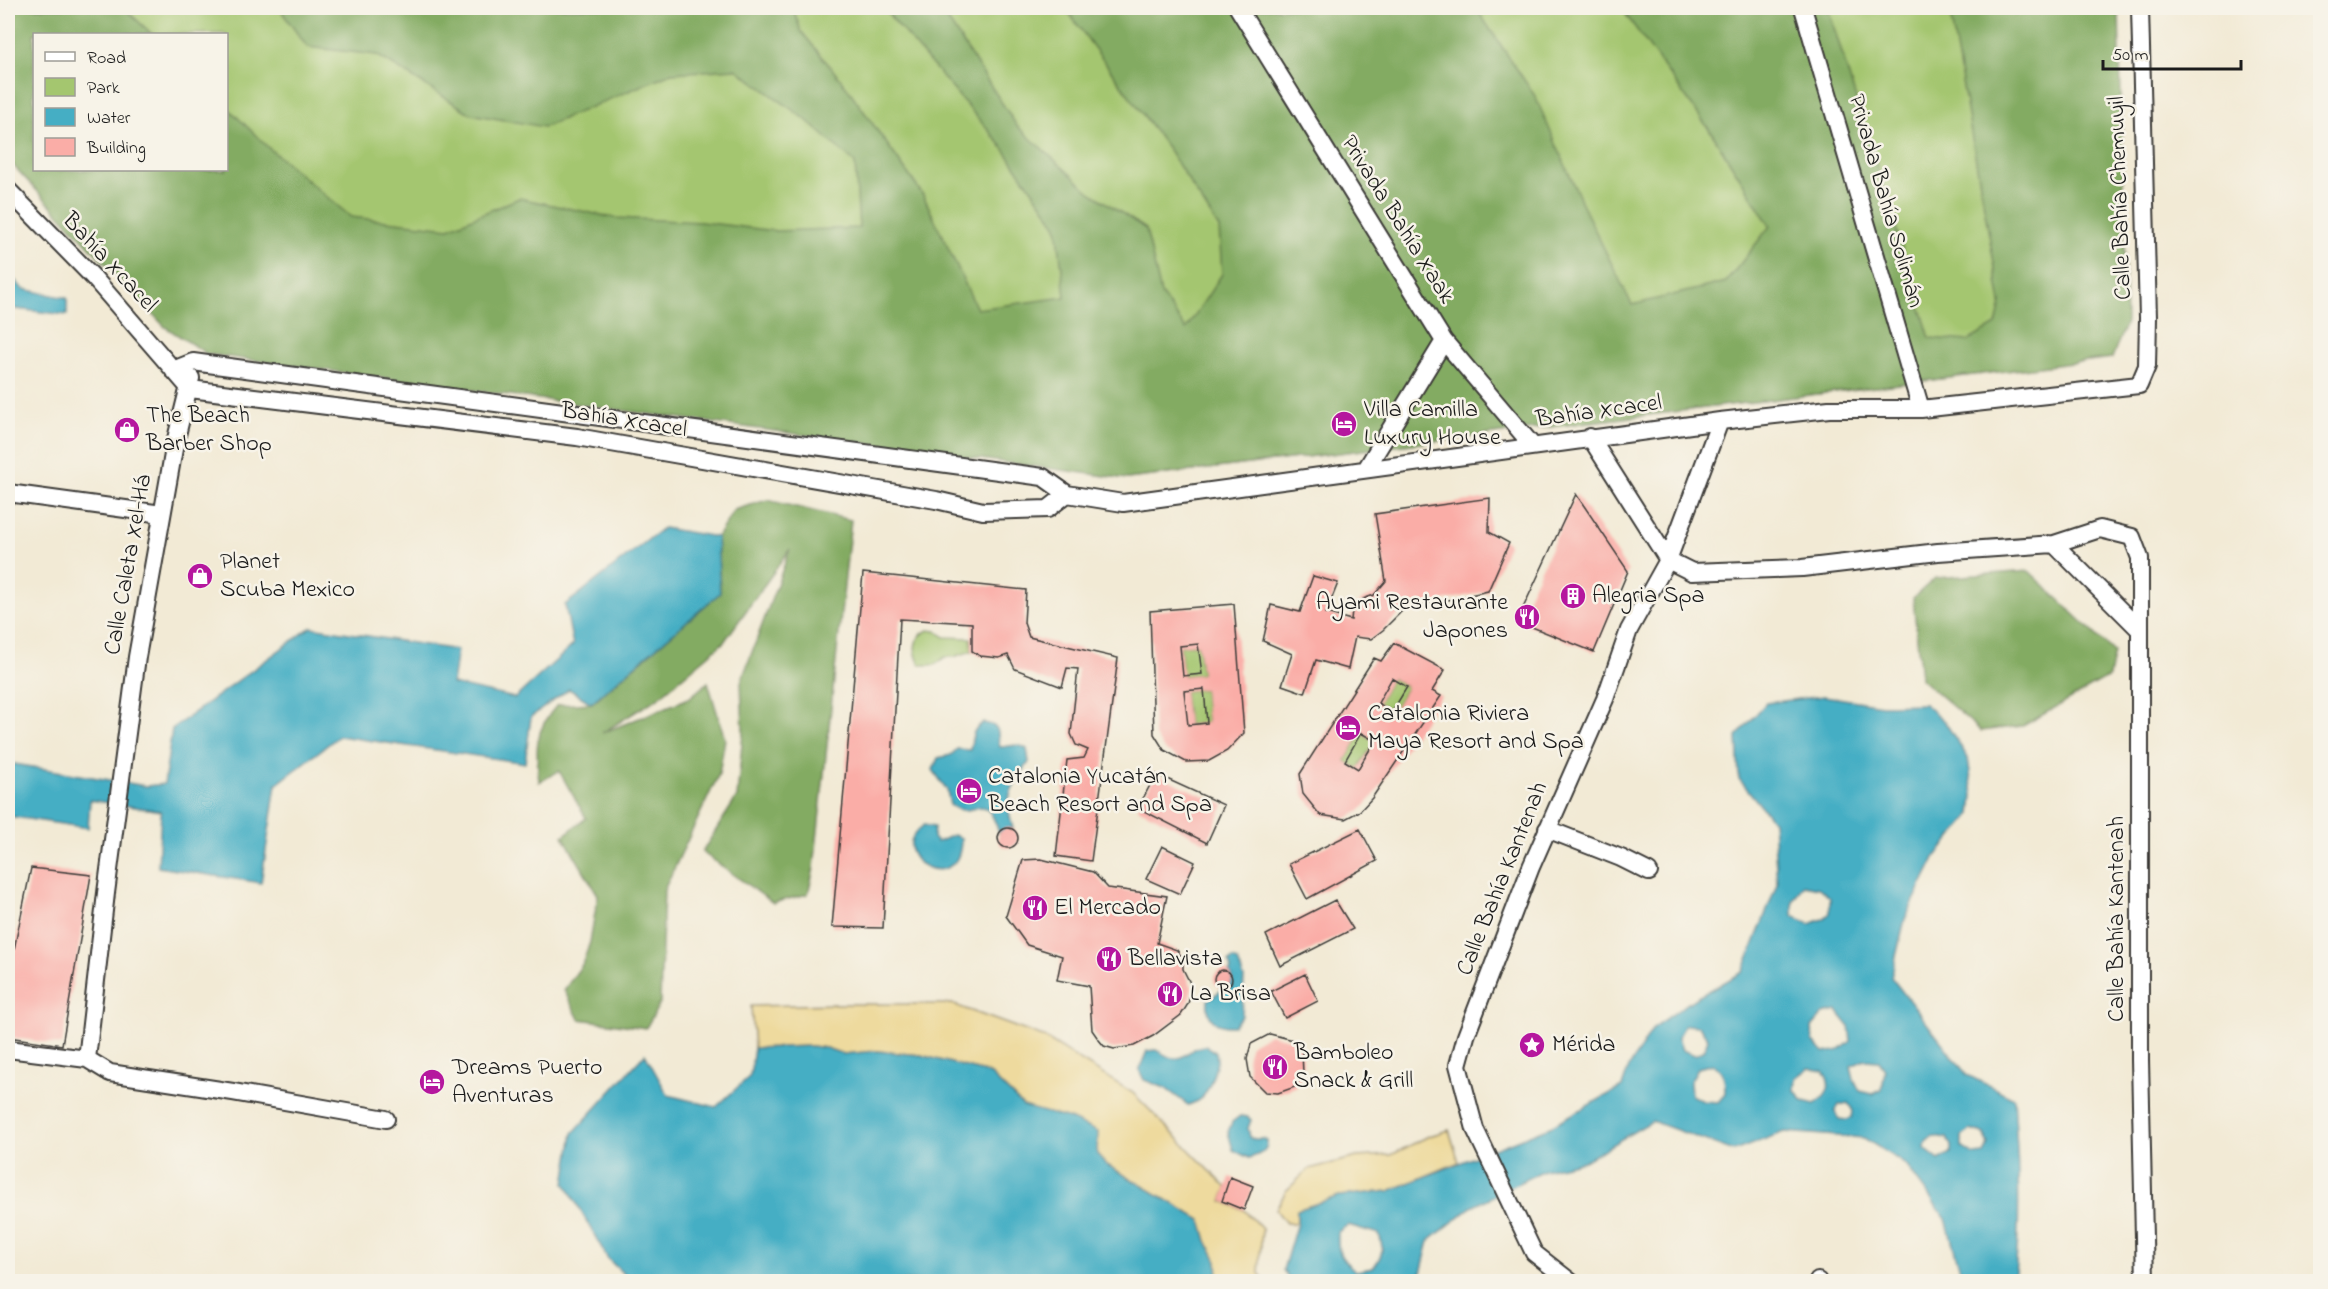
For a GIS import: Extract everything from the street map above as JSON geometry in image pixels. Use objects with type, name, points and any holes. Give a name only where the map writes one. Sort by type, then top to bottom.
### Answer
[{"type":"street","name":"Privada Bahía Xaak","points":[[1238,8],[1444,341],[1533,445]]},
{"type":"street","name":"Privada Bahía Solimán","points":[[1803,8],[1922,409]]},
{"type":"street","name":"Calle Bahía Chemuyil","points":[[2139,385],[2147,366],[2148,318],[2140,8]]},
{"type":"street","name":"Bahía Xcacel","points":[[8,190],[94,278],[190,389],[577,437],[936,500],[983,511],[1048,509],[1067,494]]},
{"type":"street","points":[[1366,469],[1444,341]]},
{"type":"street","points":[[174,370],[193,362]]},
{"type":"street","name":"Bahía Xcacel","points":[[193,362],[1043,477],[1067,494],[1123,504],[1590,437],[1720,421],[1829,409],[1922,409],[2139,385]]},
{"type":"street","name":"Calle Caleta Xel-Há","points":[[87,1059],[137,657],[175,443],[190,389],[193,362]]},
{"type":"street","name":"Calle Bahía Kantenah","points":[[1571,1281],[1534,1253],[1474,1129],[1458,1065],[1466,1036],[1531,867],[1605,699],[1629,630],[1668,560],[1720,421]]},
{"type":"street","points":[[1590,437],[1668,560],[1692,572],[1802,568],[1938,552],[2054,544],[2140,630]]},
{"type":"street","points":[[8,494],[162,514]]},
{"type":"street","name":"Calle Bahía Kantenah","points":[[2054,544],[2100,529],[2132,537],[2140,558],[2140,1060],[2145,1281]]},
{"type":"street","points":[[1547,829],[1621,858],[1649,872]]},
{"type":"street","points":[[8,1048],[87,1059],[110,1073],[386,1119]]},
{"type":"green space","points":[[8,8],[124,8],[151,33],[33,33],[33,171],[228,171],[228,108],[270,149],[351,217],[449,228],[519,198],[615,218],[701,222],[775,231],[859,228],[855,163],[805,119],[736,69],[671,73],[544,127],[471,114],[377,55],[307,47],[279,8],[793,8],[801,31],[846,86],[923,195],[977,309],[1065,297],[1057,226],[1001,145],[883,8],[940,8],[1017,126],[1090,192],[1146,229],[1161,294],[1186,329],[1222,274],[1219,228],[1169,150],[1065,8],[1476,8],[1535,96],[1586,212],[1632,305],[1726,282],[1770,226],[1711,132],[1621,8],[1828,8],[1930,338],[1968,341],[1996,325],[2001,303],[1949,8],[2119,8],[2126,323],[2112,358],[1127,479],[207,354],[165,327],[8,160]]},
{"type":"green space","points":[[29,8],[2012,8],[2003,371],[1127,479],[482,287],[228,171],[228,33],[54,33]]},
{"type":"green space","points":[[767,500],[851,520],[814,868],[808,894],[773,903],[702,852],[737,797],[743,732],[741,682],[790,549],[724,642],[658,698],[602,733],[689,698],[708,682],[725,739],[719,774],[664,890],[660,1003],[646,1028],[579,1019],[564,990],[582,965],[590,942],[598,895],[563,836],[586,818],[559,771],[539,782],[537,750],[540,733],[557,705],[592,703],[720,593],[717,537],[734,510]]},
{"type":"green space","points":[[2029,571],[2114,652],[2109,677],[2023,726],[1981,731],[1921,679],[1913,598],[1935,578]]},
{"type":"green space","points":[[928,630],[936,631],[945,637],[971,638],[972,651],[954,657],[945,657],[935,665],[920,665],[915,645],[919,637]]},
{"type":"green space","points":[[1198,644],[1202,674],[1183,676],[1180,646]]},
{"type":"green space","points":[[1392,678],[1407,687],[1392,712],[1378,703]]},
{"type":"green space","points":[[1204,689],[1207,723],[1188,725],[1184,691]]},
{"type":"green space","points":[[1361,733],[1375,741],[1358,769],[1345,761]]},
{"type":"sand","points":[[952,1004],[1043,1037],[1133,1093],[1227,1188],[1222,1201],[1244,1210],[1262,1229],[1259,1273],[1265,1281],[1218,1281],[1217,1261],[1207,1241],[1201,1220],[1107,1165],[1097,1154],[1036,1110],[1023,1106],[991,1075],[921,1055],[877,1051],[843,1054],[811,1046],[754,1048],[751,1006]]},
{"type":"sand","points":[[1449,1130],[1459,1162],[1389,1191],[1339,1196],[1297,1210],[1297,1223],[1286,1223],[1276,1210],[1286,1191],[1309,1169],[1357,1157],[1391,1155],[1429,1136]]},
{"type":"water","points":[[8,273],[23,289],[67,298],[67,315],[8,308]]},
{"type":"water","points":[[663,528],[717,537],[720,593],[591,703],[569,689],[531,717],[525,763],[339,736],[276,785],[261,883],[158,867],[161,811],[90,800],[88,828],[8,816],[8,763],[146,786],[164,784],[172,729],[311,627],[457,650],[452,684],[515,698],[573,645],[565,605]]},
{"type":"water","points":[[1824,696],[1882,705],[1924,704],[1945,722],[1968,758],[1973,795],[1971,815],[1936,856],[1905,919],[1891,977],[1967,1075],[2014,1098],[2019,1213],[2014,1281],[1963,1281],[1946,1219],[1906,1165],[1864,1138],[1784,1132],[1734,1151],[1652,1121],[1584,1161],[1544,1170],[1470,1208],[1429,1241],[1419,1281],[1290,1281],[1283,1270],[1297,1223],[1297,1210],[1339,1196],[1389,1191],[1547,1128],[1622,1087],[1628,1069],[1653,1028],[1694,999],[1743,972],[1777,884],[1773,821],[1739,779],[1737,736],[1766,703]],"holes":[[[1803,885],[1819,888],[1830,898],[1830,913],[1823,919],[1810,924],[1793,916],[1793,901]],[[1837,1011],[1849,1026],[1851,1041],[1840,1050],[1824,1053],[1813,1041],[1812,1027],[1823,1014]],[[1685,1025],[1699,1026],[1708,1039],[1704,1050],[1695,1055],[1682,1050],[1678,1038]],[[1865,1060],[1879,1061],[1885,1070],[1882,1090],[1872,1094],[1860,1091],[1851,1066]],[[1713,1064],[1720,1070],[1724,1080],[1725,1094],[1718,1102],[1703,1101],[1691,1095],[1690,1082],[1698,1068]],[[1809,1068],[1823,1071],[1829,1085],[1824,1097],[1815,1104],[1803,1101],[1795,1090],[1796,1078]],[[1848,1103],[1853,1111],[1852,1117],[1848,1120],[1840,1119],[1835,1112],[1839,1105]],[[1970,1130],[1984,1134],[1989,1144],[1984,1154],[1974,1155],[1962,1147],[1962,1137]],[[1933,1136],[1947,1138],[1951,1146],[1951,1153],[1939,1160],[1925,1149],[1926,1142]],[[1348,1225],[1379,1234],[1382,1252],[1373,1268],[1356,1271],[1343,1259],[1338,1245],[1338,1232]]]},
{"type":"water","points":[[983,723],[997,728],[1000,747],[1017,745],[1027,749],[1029,762],[1010,793],[1009,808],[1013,829],[1007,828],[999,833],[994,818],[983,807],[966,810],[950,805],[947,790],[933,770],[938,758],[951,755],[957,749],[970,750],[974,731]]},
{"type":"water","points":[[924,825],[934,827],[933,838],[937,842],[953,835],[961,838],[958,857],[949,867],[938,870],[926,867],[916,860],[911,849],[913,837]]},
{"type":"water","points":[[1233,959],[1238,961],[1244,978],[1242,1016],[1233,1026],[1227,1026],[1217,1023],[1210,1017],[1208,1000],[1231,983],[1229,962]]},
{"type":"water","points":[[811,1046],[843,1054],[877,1051],[921,1055],[981,1071],[991,1075],[1023,1106],[1070,1119],[1098,1132],[1097,1154],[1107,1165],[1201,1220],[1207,1241],[1217,1261],[1218,1281],[631,1281],[608,1259],[565,1183],[573,1133],[645,1054],[668,1095],[716,1107],[750,1076],[754,1048]]},
{"type":"water","points":[[1205,1046],[1216,1052],[1216,1067],[1205,1094],[1188,1105],[1165,1088],[1144,1080],[1139,1070],[1147,1051],[1157,1050],[1166,1056],[1179,1058],[1191,1050]]},
{"type":"water","points":[[1240,1116],[1251,1120],[1248,1128],[1250,1137],[1267,1141],[1264,1150],[1249,1158],[1233,1150],[1228,1132],[1232,1122]]},
{"type":"building","name":"Alegria Spa","points":[[1576,494],[1628,571],[1594,652],[1517,621]]},
{"type":"building","points":[[1490,498],[1489,532],[1509,543],[1488,591],[1403,610],[1371,639],[1355,637],[1348,669],[1316,660],[1305,693],[1282,685],[1292,654],[1263,641],[1271,605],[1300,612],[1313,576],[1338,583],[1326,613],[1351,620],[1352,610],[1363,599],[1374,595],[1386,581],[1375,514]]},
{"type":"building","points":[[863,573],[1026,590],[1024,623],[1029,637],[1118,658],[1091,861],[1056,856],[1067,760],[1084,758],[1088,750],[1076,745],[1071,734],[1078,669],[1067,668],[1062,687],[1015,669],[1008,655],[999,658],[980,656],[972,651],[972,623],[900,619],[883,928],[832,927]]},
{"type":"building","points":[[1234,604],[1244,733],[1227,751],[1209,761],[1186,762],[1164,750],[1154,734],[1150,611]],"holes":[[[1198,644],[1202,674],[1183,676],[1180,646]],[[1204,689],[1207,723],[1188,725],[1184,691]]]},
{"type":"building","points":[[1394,643],[1445,670],[1432,691],[1441,696],[1372,798],[1360,811],[1345,819],[1320,815],[1303,794],[1300,774],[1374,658],[1381,661]],"holes":[[[1392,678],[1407,687],[1392,712],[1378,703]],[[1361,733],[1375,741],[1358,769],[1345,761]]]},
{"type":"building","points":[[1156,774],[1224,805],[1207,843],[1138,808]]},
{"type":"building","points":[[1008,828],[1015,831],[1018,838],[1015,845],[1008,848],[1001,845],[998,838],[1001,831]]},
{"type":"building","points":[[1360,829],[1377,861],[1307,899],[1289,864]]},
{"type":"building","points":[[1162,846],[1195,862],[1180,894],[1146,879]]},
{"type":"building","points":[[1041,859],[1093,872],[1108,888],[1167,896],[1157,943],[1177,950],[1183,959],[1183,969],[1192,987],[1188,1004],[1181,1015],[1153,1036],[1134,1046],[1114,1049],[1104,1046],[1092,1030],[1089,986],[1057,980],[1062,956],[1027,945],[1006,916],[1023,860]]},
{"type":"building","points":[[31,868],[91,875],[62,1045],[8,1037],[8,978]]},
{"type":"building","points":[[1335,900],[1353,929],[1280,966],[1266,935]]},
{"type":"building","points":[[1223,970],[1229,973],[1232,979],[1229,985],[1223,988],[1217,985],[1214,979],[1217,973]]},
{"type":"building","points":[[1305,974],[1318,1001],[1285,1018],[1271,991]]},
{"type":"building","name":"Bamboleo Snack & Grill","points":[[1270,1034],[1293,1040],[1302,1051],[1303,1074],[1295,1087],[1278,1093],[1265,1092],[1250,1077],[1247,1059],[1251,1044]]},
{"type":"building","points":[[1230,1177],[1253,1186],[1244,1210],[1222,1201]]},
{"type":"place","name":"Villa Camilla Luxury House","points":[[1344,424]]},
{"type":"place","name":"The Beach Barber Shop","points":[[127,430]]},
{"type":"place","name":"Planet Scuba Mexico","points":[[200,576]]},
{"type":"place","name":"Alegria Spa","points":[[1573,596]]},
{"type":"place","name":"Ayami Restaurante Japones","points":[[1527,617]]},
{"type":"place","name":"Catalonia Riviera Maya Resort and Spa","points":[[1348,728]]},
{"type":"place","name":"Catalonia Yucatán Beach Resort and Spa","points":[[969,791]]},
{"type":"place","name":"El Mercado","points":[[1035,908]]},
{"type":"place","name":"Bellavista","points":[[1109,959]]},
{"type":"place","name":"La Brisa","points":[[1170,994]]},
{"type":"place","name":"Mérida","points":[[1532,1045]]},
{"type":"place","name":"Bamboleo Snack & Grill","points":[[1275,1067]]},
{"type":"place","name":"Dreams Puerto Aventuras","points":[[432,1082]]}]
